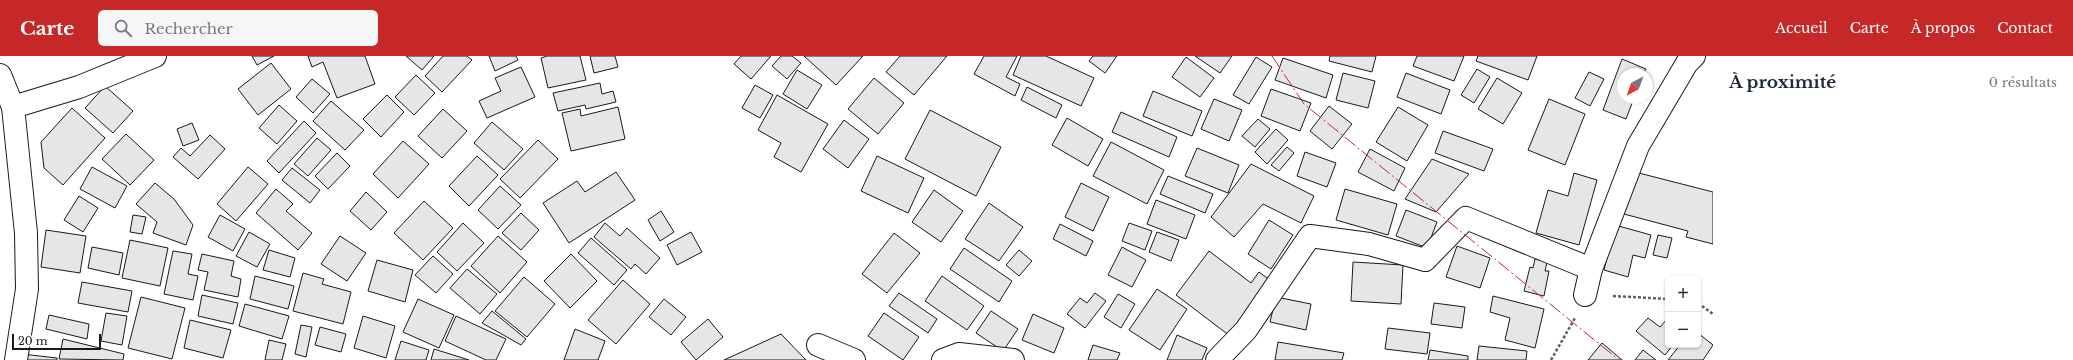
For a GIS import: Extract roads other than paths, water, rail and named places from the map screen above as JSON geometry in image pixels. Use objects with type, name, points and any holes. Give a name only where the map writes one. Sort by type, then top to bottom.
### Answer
[{"type":"street","points":[[13,106],[79,87],[155,56]]},
{"type":"street","points":[[1585,295],[1591,269],[1638,146],[1687,64],[1694,56]]},
{"type":"street","points":[[0,76],[13,106],[26,233],[27,289],[16,360]]},
{"type":"street","points":[[1217,360],[1246,330],[1310,236],[1369,244],[1426,260],[1466,218],[1591,269]]},
{"type":"street","points":[[818,345],[854,360]]},
{"type":"street","points":[[943,360],[959,354],[1013,360]]}]
